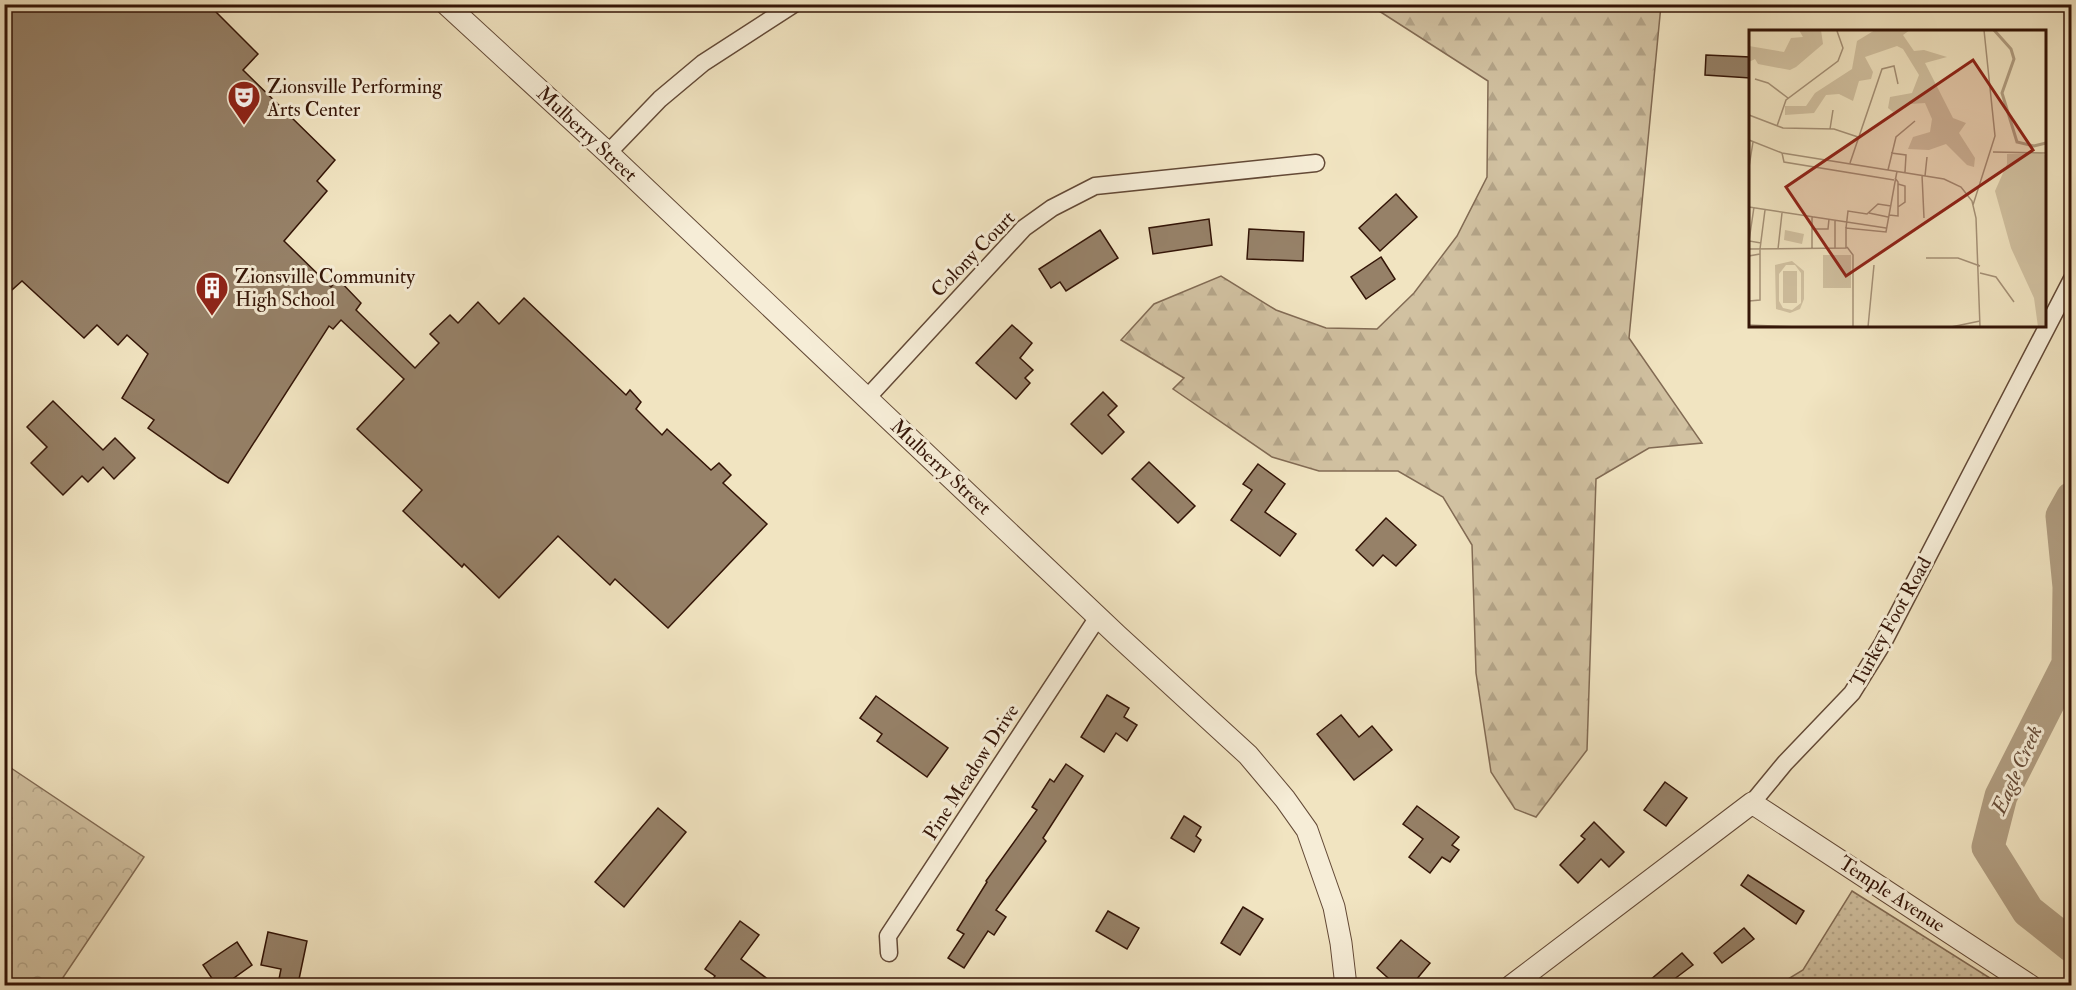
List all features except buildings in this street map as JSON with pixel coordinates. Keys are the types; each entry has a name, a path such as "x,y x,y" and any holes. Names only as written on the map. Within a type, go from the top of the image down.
{"street":[{"name":"Mulberry Street","path":"446,4 608,153 1098,617 1248,755 1285,799 1306,830 1334,907 1346,986"},
{"path":"608,153 660,99 703,63 794,4"},
{"name":"Colony Court","path":"867,398 1024,228 1052,208 1084,191 1095,186 1316,163"},
{"name":"Turkey Foot Road","path":"1511,986 1752,803 1785,763 1852,693 1883,643 2072,279"},
{"name":"Pine Meadow Drive","path":"889,953 888,936 1098,617"},
{"name":"Temple Avenue","path":"1752,803 2031,986"}],"green space":[{"path":"1362,5 1661,5 1629,338 1702,443 1649,448 1596,479 1587,750 1536,817 1515,809 1491,772 1476,673 1472,545 1443,497 1398,471 1319,471 1272,457 1173,389 1184,378 1121,340 1154,304 1221,276 1276,310 1326,328 1377,329 1414,293 1457,236 1487,177 1488,81 1376,9"},
{"path":"5,764 144,857 58,985 5,985"},
{"path":"1852,891 2001,985 1778,985 1803,970"}],"waterway":[{"name":"Eagle Creek","path":"2072,498 2062,516 2069,587 2068,664 2001,796 1988,847 2028,911 2072,946"}],"place":[{"name":"Zionsville Performing Arts Center","path":"244,126"},
{"name":"Zionsville Community High School","path":"212,317"}]}
